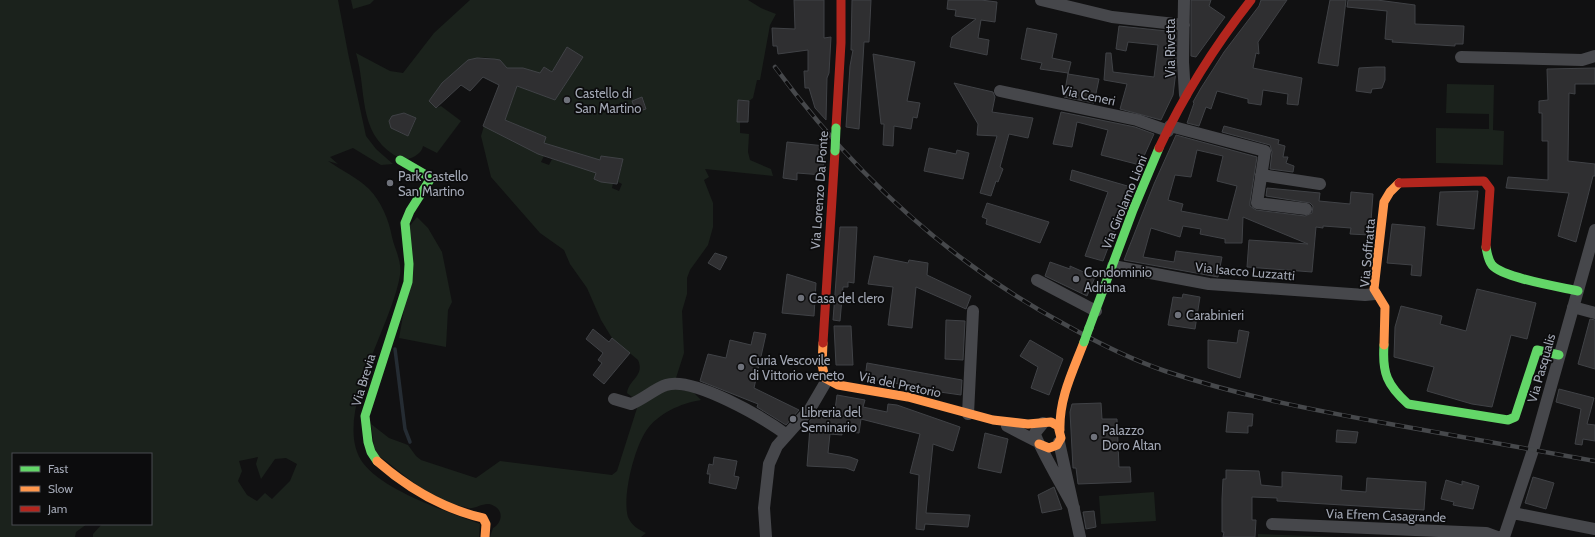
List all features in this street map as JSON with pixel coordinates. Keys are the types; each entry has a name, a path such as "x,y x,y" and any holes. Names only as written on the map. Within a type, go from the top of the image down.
{"street":[{"name":"Via Lorenzo Da Ponte","path":"827,380 822,369 822,357 841,43 841,0"},
{"path":"1041,0 1112,17 1184,25"},
{"name":"Via Rivetta","path":"1184,0 1183,62 1185,95"},
{"name":"Via Girolamo Lioni","path":"1060,436 1059,418 1062,400 1144,183 1185,95 1217,45 1251,0"},
{"path":"1461,57 1582,60 1595,56"},
{"name":"Via Ceneri","path":"1000,91 1137,120 1169,129 1265,151 1261,175"},
{"name":"Via Brevia","path":"400,160 431,178 410,211 405,223 409,264 408,282 365,416 365,428 369,445 375,458 428,498 442,506 467,515 483,518 486,524 485,537"},
{"path":"1306,209 1257,203 1261,175 1320,184"},
{"name":"Via Soffratta","path":"1559,356 1537,350 1515,417 1508,420 1408,404 1397,396 1388,385 1384,369 1385,308 1375,294 1374,289 1384,202 1390,192 1399,184 1446,181 1484,181 1488,184 1490,189 1486,248 1487,255 1493,266 1506,272 1578,291"},
{"name":"Via Pasqualis","path":"1504,537 1513,513 1595,230"},
{"name":"Via Isacco Luzzatti","path":"1112,266 1209,284 1365,295 1375,294"},
{"path":"1036,280 1096,311"},
{"path":"1573,307 1595,313"},
{"path":"968,414 973,311"},
{"path":"766,537 764,508 769,464 777,446 810,410 827,380"},
{"name":"Via del Pretorio","path":"827,380 843,386 908,397 993,420 1028,424 1043,423"},
{"path":"614,399 631,404 665,385 680,382 731,401 778,428 787,435"},
{"name":"Via del Pretorio","path":"993,420 1021,432 1038,442"},
{"path":"1074,508 1038,442 1035,433 1043,423 1051,422 1060,436 1080,537"},
{"path":"1038,442 1049,448 1060,436"},
{"path":"1513,513 1595,529"},
{"name":"Via Efrem Casagrande","path":"1272,524 1486,533 1497,537"}],"shaded area":[{"path":"0,0 338,0 366,136 376,149 393,164 381,165 353,148 330,157 338,164 328,161 360,181 377,199 389,224 399,260 400,270 395,295 366,370 358,397 354,422 355,444 363,463 386,483 417,500 480,524 479,537 93,537 93,534 101,525 152,525 152,453 12,453 12,525 86,525 76,532 75,537 0,537","holes":["258,457 256,464 261,479 275,459 286,458 297,464 290,481 272,499 265,493 257,501 247,495 238,481 242,471 239,461"]},
{"path":"351,0 374,0 370,4 353,9"},
{"path":"470,0 748,0 761,8 776,14 770,25 760,80 757,80 753,98 749,101 738,100 737,121 740,122 740,133 749,134 748,152 750,160 771,169 773,176 705,169 709,177 704,180 713,203 713,227 708,245 690,270 687,278 687,294 682,311 684,353 676,378 632,397 627,393 628,388 640,370 638,360 612,338 601,320 587,288 570,264 564,250 540,233 491,177 481,136 484,126 544,156 541,162 549,165 552,159 582,168 544,143 546,137 505,120 517,86 555,100 583,57 567,48 552,72 544,67 539,75 523,68 507,68 496,60 485,57 474,59 464,65 444,82 429,101 436,108 441,106 461,121 437,153 423,146 420,152 415,156 408,159 402,159 394,155 382,145 374,134 365,109 356,53 390,71 403,73 434,33","holes":["643,98 646,109 636,112 632,101","404,113 416,119 408,136 391,128 389,122 392,116","601,156 623,159 618,182 622,184 619,191 612,188 613,183 601,182 594,179"]},
{"path":"1447,84 1494,85 1493,130 1504,131 1503,165 1436,163 1436,128 1489,129 1489,114 1446,113"},
{"path":"417,217 428,228 442,252 452,302 448,310 446,347 399,338 410,276 408,228"},
{"path":"673,389 693,392 701,400 693,401 670,410 656,419 646,431 637,449 630,473 627,508 629,520 636,527 646,533 641,537 490,537 493,528 496,526 501,517 497,508 491,504 487,504 474,508 468,508 439,499 420,487 375,453 371,424 389,438 408,445 421,460 476,478 500,461 612,475 617,471 638,405 658,393"},
{"path":"1154,492 1156,521 1101,524 1099,496"},
{"path":"1258,534 1337,537 1258,537"}],"building":[{"path":"794,0 824,0 824,38 831,37 829,73 827,78 826,120 815,108 809,88 805,88 804,71 808,71 808,50 778,54 777,46 773,46 772,28 795,29"},
{"path":"852,0 871,0 869,42 864,42 859,129 846,127 850,66 853,50 851,50"},
{"path":"948,0 981,0 997,2 995,22 981,20 978,38 989,40 987,55 950,47 952,37 976,19 955,16 956,10 947,9"},
{"path":"1191,0 1211,0 1209,6 1225,17 1196,57 1191,56"},
{"path":"1261,0 1287,0 1258,42 1259,54 1256,53 1253,68 1302,78 1298,105 1287,104 1288,94 1263,90 1261,105 1248,103 1248,99 1217,91 1211,109 1206,107 1199,126 1187,123 1194,103 1193,102 1201,88 1224,52 1259,6"},
{"path":"1330,0 1346,0 1338,66 1318,63"},
{"path":"1348,0 1377,0 1415,5 1415,24 1464,26 1463,44 1455,44 1455,46 1392,42 1393,40 1385,39 1387,11 1347,7"},
{"path":"1119,26 1176,32 1176,71 1173,95 1161,120 1120,109 1127,84 1104,80 1106,53 1111,53 1113,72 1154,77 1158,45 1128,42 1126,51 1116,49"},
{"path":"1027,28 1057,34 1052,58 1071,62 1068,74 1099,79 1094,103 1064,97 1068,73 1040,69 1042,63 1021,59"},
{"path":"567,47 583,57 555,100 517,86 505,120 546,137 544,143 600,160 601,156 623,159 617,184 601,182 594,179 596,173 538,154 483,126 499,85 483,77 470,91 461,85 436,108 429,101 442,83 468,60 477,58 494,59 500,60 507,68 523,68 540,73 544,67 552,72"},
{"path":"873,54 915,62 907,101 920,103 917,118 913,117 911,129 894,126 893,146 883,145 884,124 881,124"},
{"path":"1385,67 1385,80 1382,88 1372,89 1371,93 1356,91 1359,68"},
{"path":"1595,68 1595,84 1575,84 1575,94 1569,93 1568,161 1595,164 1595,176 1593,176 1576,242 1558,236 1569,193 1506,188 1508,177 1548,180 1548,141 1542,141 1542,113 1539,113 1539,101 1548,100 1547,69"},
{"path":"954,83 993,92 995,97 992,112 1033,118 1028,138 1009,134 1000,167 1003,169 998,182 996,181 991,196 980,193 997,136 977,135 978,124"},
{"path":"642,97 646,109 636,112 632,101"},
{"path":"738,100 749,101 748,122 737,122"},
{"path":"1061,112 1135,127 1154,134 1140,165 1101,155 1108,130 1077,122 1072,147 1053,144"},
{"path":"404,113 416,118 408,136 391,128 389,121 392,116"},
{"path":"1224,126 1279,140 1278,144 1285,146 1283,157 1288,157 1286,163 1294,166 1293,172 1270,169 1272,152 1270,145 1222,132"},
{"path":"1176,135 1257,157 1250,202 1250,206 1256,210 1305,216 1312,213 1313,206 1310,203 1266,196 1267,188 1320,193 1319,201 1350,204 1351,192 1373,194 1370,235 1350,234 1351,228 1316,227 1312,272 1247,267 1249,240 1308,244 1243,217 1242,243 1225,243 1225,239 1200,234 1201,229 1183,226 1180,237 1151,228 1143,257 1174,262 1176,251 1222,257 1218,277 1124,260 1154,184","holes":["1197,150 1223,156 1217,181 1237,186 1228,220 1181,211 1183,204 1168,200 1175,175 1191,177"]},
{"path":"787,142 825,146 823,175 797,173 797,180 783,178"},
{"path":"929,148 956,154 957,150 969,153 963,179 924,171"},
{"path":"1072,170 1131,187 1103,261 1085,256 1108,192 1070,180"},
{"path":"1478,191 1474,229 1437,225 1440,192"},
{"path":"987,203 1049,222 1040,243 986,224 987,219 982,217"},
{"path":"1392,224 1425,227 1421,276 1411,275 1412,265 1387,263"},
{"path":"840,227 857,227 854,283 848,282 848,287 843,287 840,321 833,320"},
{"path":"715,253 727,257 720,270 708,263"},
{"path":"874,256 908,263 909,260 928,263 927,275 971,296 966,309 916,287 912,328 888,325 893,287 868,284"},
{"name":"Condominio Adriana","path":"1050,262 1070,269 1070,266 1095,277 1087,296 1045,276"},
{"name":"Casa del clero","path":"787,274 816,283 814,316 782,313"},
{"path":"1477,289 1536,303 1527,339 1511,335 1492,407 1472,404 1427,391 1434,367 1394,357 1395,327 1401,306 1442,316 1440,324 1466,331"},
{"path":"1183,294 1200,297 1195,329 1168,325 1173,297 1182,298"},
{"path":"1590,319 1595,320 1595,369 1578,364"},
{"path":"946,320 965,321 963,360 945,359"},
{"path":"834,326 851,326 853,365 836,365"},
{"path":"593,329 609,342 612,338 630,353 604,384 593,375 602,363 598,360 603,353 586,339"},
{"path":"1239,330 1249,332 1240,378 1208,368 1208,340 1237,343"},
{"path":"754,332 766,334 754,388 799,410 786,425 757,407 758,404 700,381 708,354 726,358 730,340 751,345"},
{"path":"1030,340 1063,359 1049,395 1031,388 1038,367 1020,356"},
{"path":"867,363 962,380 961,395 940,392 940,394 930,393 922,391 923,388 865,378"},
{"path":"1559,389 1594,398 1587,424 1595,425 1595,441 1583,439 1582,445 1575,444 1581,409 1556,402"},
{"path":"837,395 865,400 863,407 887,412 888,404 897,405 960,427 953,451 933,444 926,513 970,515 968,527 925,524 924,530 916,529 919,475 910,473 920,434 861,419 859,433 842,431 842,435 830,434 828,453 858,460 854,471 846,468 807,466 810,427 805,426 816,414 834,417"},
{"name":"Palazzo Doro Altan","path":"1101,403 1102,419 1117,419 1119,467 1130,467 1131,482 1078,484 1076,468 1073,468 1070,412 1072,404"},
{"path":"1228,412 1253,414 1252,426 1248,426 1248,433 1226,432"},
{"path":"1337,430 1358,432 1356,443 1336,442"},
{"path":"985,433 1008,439 1001,473 978,468"},
{"path":"714,457 737,461 734,476 739,477 736,489 709,483 710,474 707,474 709,464 713,465"},
{"path":"1226,470 1259,471 1261,485 1282,487 1282,472 1342,476 1341,490 1366,492 1367,478 1426,482 1424,510 1277,501 1277,498 1252,497 1252,520 1256,520 1255,537 1223,537 1222,499 1223,479 1226,479"},
{"path":"1533,477 1554,483 1546,509 1525,503"},
{"path":"1446,480 1462,485 1462,481 1479,486 1473,509 1453,505 1454,502 1441,499"},
{"path":"1054,487 1062,509 1042,513 1038,495"},
{"path":"1094,511 1096,527 1086,529 1083,512"}],"waterway":[{"path":"395,349 405,429 410,442"}],"railway":[{"path":"775,67 805,106 871,179 906,212 944,244 1023,300 1078,332 1114,350 1165,371 1193,380 1277,402 1361,419 1595,461"}],"traffic: fast":[{"path":"835,151 836,128"},
{"path":"1089,328 1133,210 1159,148"},
{"path":"377,461 371,452 368,442 365,416 408,282 409,264 405,223 410,211 431,178 400,160"},
{"path":"1486,247 1492,265 1498,270 1519,278 1578,291"},
{"path":"1084,342 1089,328"},
{"path":"1384,345 1384,363 1387,378 1395,391 1408,404 1508,420 1515,417 1537,350 1559,355"}],"traffic: slow":[{"path":"1384,345 1385,307 1374,289 1384,202 1390,192 1399,183"},
{"path":"1060,430 1060,418 1064,396 1084,342"},
{"path":"823,343 822,365 825,378 838,385 908,397 993,420 1028,424 1051,422 1058,426 1061,438 1057,445 1049,448 1039,444"},
{"path":"377,461 414,489 440,503 483,518 486,524 485,537"}],"traffic: jam":[{"path":"836,128 841,43 841,0"},
{"path":"1159,148 1200,72 1251,0"},
{"path":"823,343 835,151"},
{"path":"1399,183 1484,181 1490,189 1486,247"}],"place":[{"name":"Castello di San Martino","path":"567,100"},
{"name":"Park Castello San Martino","path":"390,183"},
{"name":"Condominio Adriana","path":"1076,279"},
{"name":"Casa del clero","path":"801,298"},
{"name":"Carabinieri","path":"1178,315"},
{"name":"Curia Vescovile di Vittorio veneto","path":"741,367"},
{"name":"Libreria del Seminario","path":"793,419"},
{"name":"Palazzo Doro Altan","path":"1094,437"}]}
